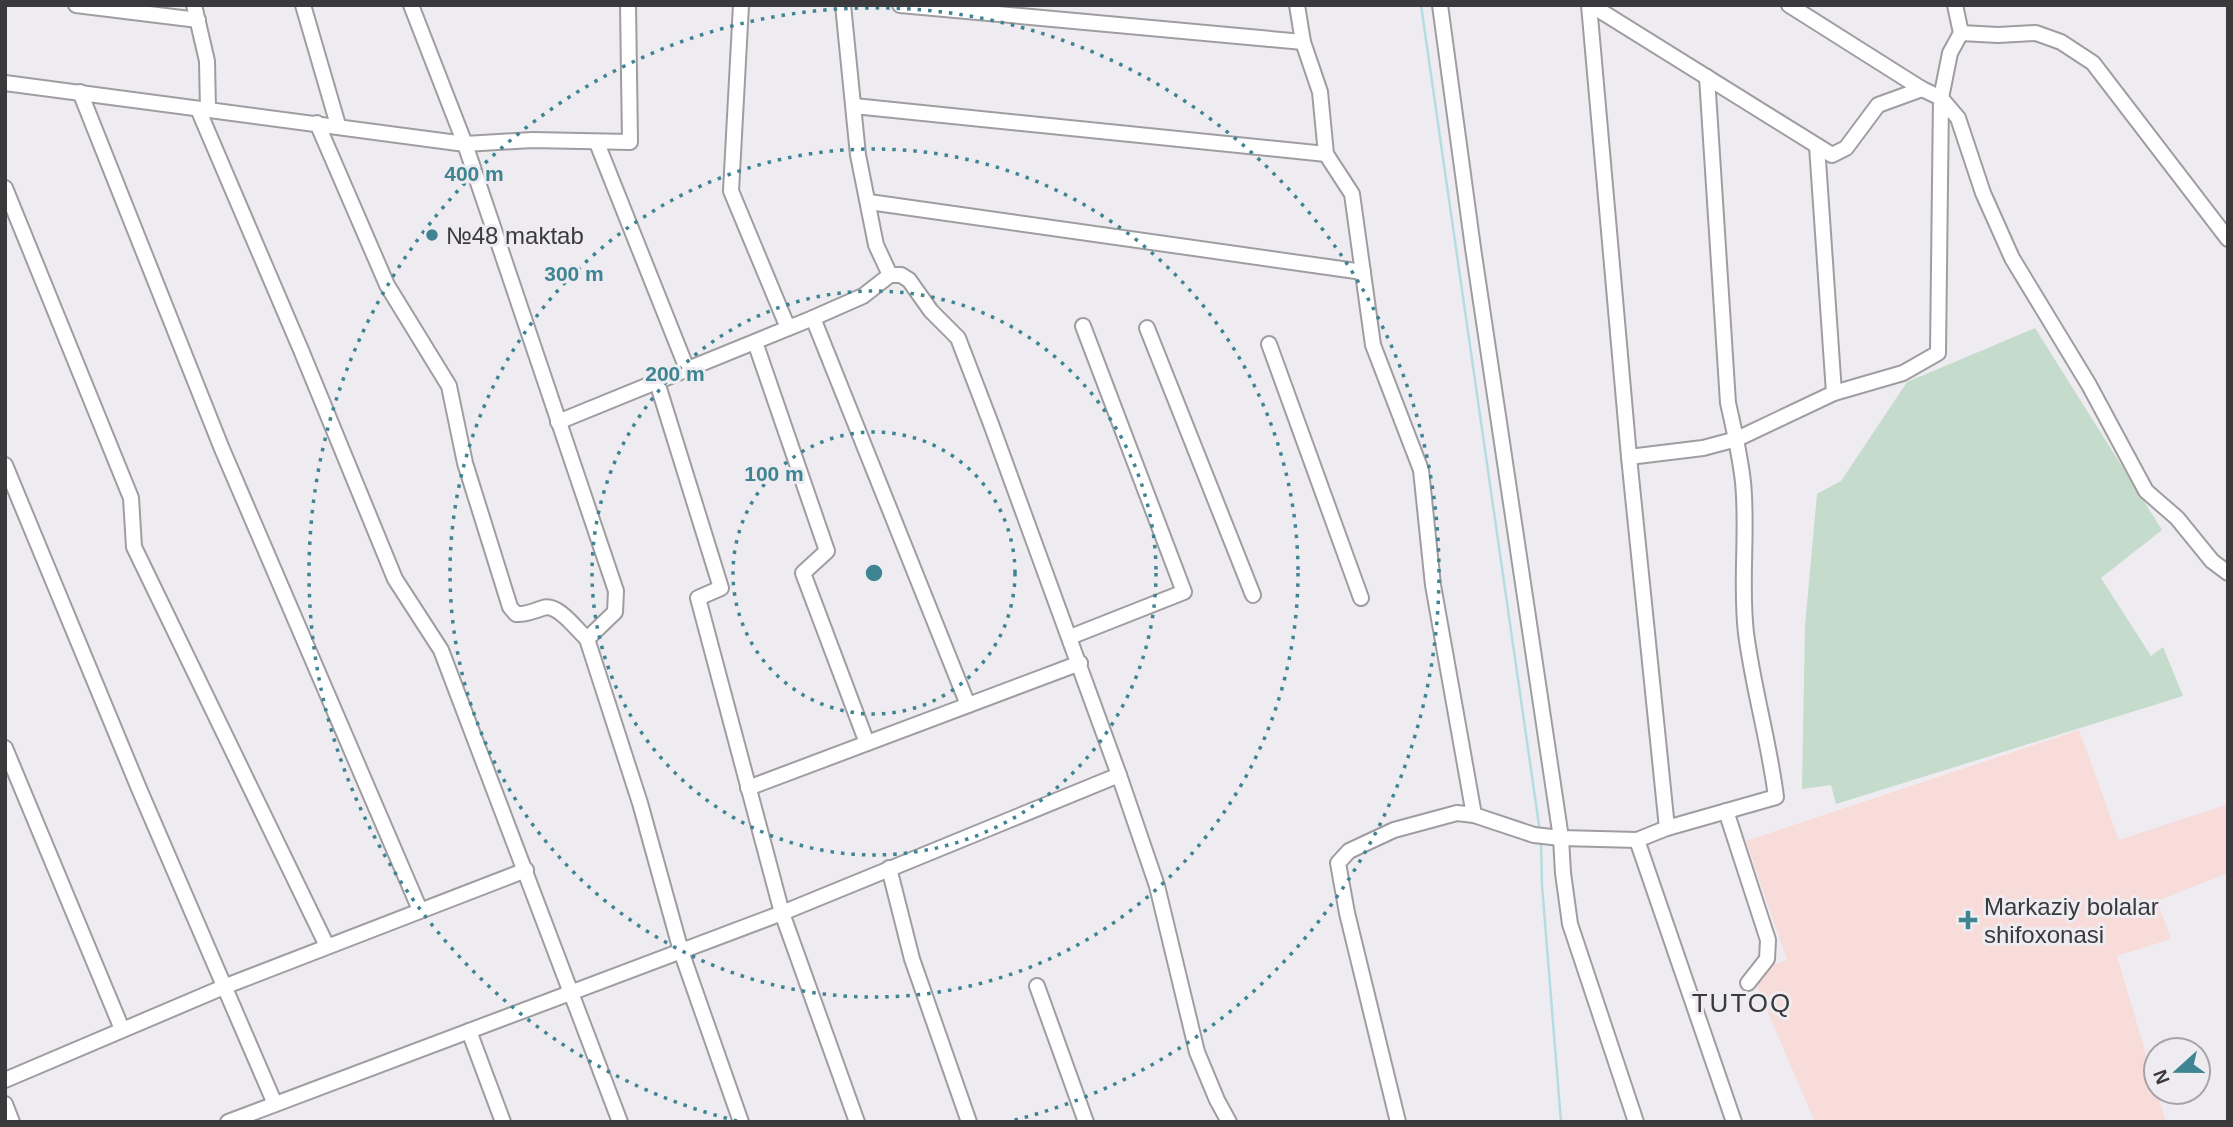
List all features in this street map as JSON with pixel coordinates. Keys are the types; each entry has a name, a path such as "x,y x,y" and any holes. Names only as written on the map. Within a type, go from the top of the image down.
{"street":[{"path":"76,5 198,20"},
{"path":"194,5 207,61 203,110 395,579 441,650 620,1122"},
{"path":"303,5 338,125"},
{"path":"411,5 465,144 616,591 615,612 587,639"},
{"path":"5,83 338,125 465,144 532,140 629,142 628,5"},
{"path":"741,5 731,191 788,328"},
{"path":"843,5 858,155 876,245 890,275"},
{"path":"900,5 1303,43"},
{"path":"1297,5 1303,43 1320,92 1326,154 1352,194 1373,345 1421,470 1433,585 1474,815"},
{"path":"1440,5 1570,924 1636,1122"},
{"path":"1590,5 1832,155 1846,148 1878,105 1922,89"},
{"path":"1590,5 1629,457 1667,828"},
{"path":"1789,5 1922,89 1941,98 1958,118 1983,193 2012,258 2089,385 2146,491 2177,518 2212,561 2228,573"},
{"path":"1629,457 1703,448 1737,439 1834,393 1903,373 1938,353 1941,98 1950,53 1961,33 1955,5"},
{"path":"1961,33 2036,33 2062,42 2093,63 2228,239"},
{"path":"1398,1122 1347,912 1338,863 1349,851 1394,830 1457,813 1474,815 1534,835 1637,840 1667,828 1776,797 1771,753 1758,701 1746,630 1743,483 1737,439 1728,402 1707,77"},
{"path":"80,92 222,449 420,910"},
{"path":"854,106 1326,154"},
{"path":"317,123 387,285 449,386 466,463 510,607 516,614 524,615 548,606 558,609 587,639 640,803 681,951 741,1122"},
{"path":"597,143 687,369"},
{"path":"1816,146 1834,393"},
{"path":"5,188 131,498 134,547 327,946"},
{"path":"869,202 1363,272"},
{"path":"558,422 863,296 890,275 901,275 909,279 931,311 958,338 1080,663 1119,775 1157,886 1197,1052 1229,1122"},
{"path":"813,318 968,705"},
{"path":"1070,637 1184,592 1083,326"},
{"path":"1147,328 1253,595"},
{"path":"755,342 827,551 803,573 867,743"},
{"path":"1269,344 1361,598"},
{"path":"657,382 721,588 698,598 748,788 782,913 857,1122"},
{"path":"5,466 275,1104"},
{"path":"748,788 1080,663"},
{"path":"5,748 122,1029"},
{"path":"228,1122 782,913 1119,775"},
{"path":"1726,811 1768,940 1768,959 1748,983"},
{"path":"1637,840 1734,1122"},
{"path":"889,868 912,959 969,1122"},
{"path":"5,1080 226,986 526,870"},
{"path":"1037,986 1086,1122"},
{"path":"470,1031 503,1122"},
{"path":"5,1104 12,1122"}],"shaded area":[{"name":"Markaziy bolalar shifoxonasi","path":"2079,730 2119,840 2228,804 2228,873 2157,901 2171,939 2117,956 2142,1041 2142,1106 2161,1106 2166,1122 1815,1122 1751,973 1787,960 1746,841"}],"green space":[{"path":"2035,328 2162,530 2101,578 2151,656 2163,647 2183,696 1836,804 1831,785 1802,789 1805,626 1817,494 1841,481 1907,382"}],"waterway":[{"path":"1421,5 1540,832"},
{"path":"1541,842 1561,1122"}],"place":[{"name":"№48 maktab","path":"432,235"},
{"name":"Markaziy bolalar shifoxonasi","path":"1968,920"}],"district":[{"name":"TUTOQ","path":"1742,1003"}]}
